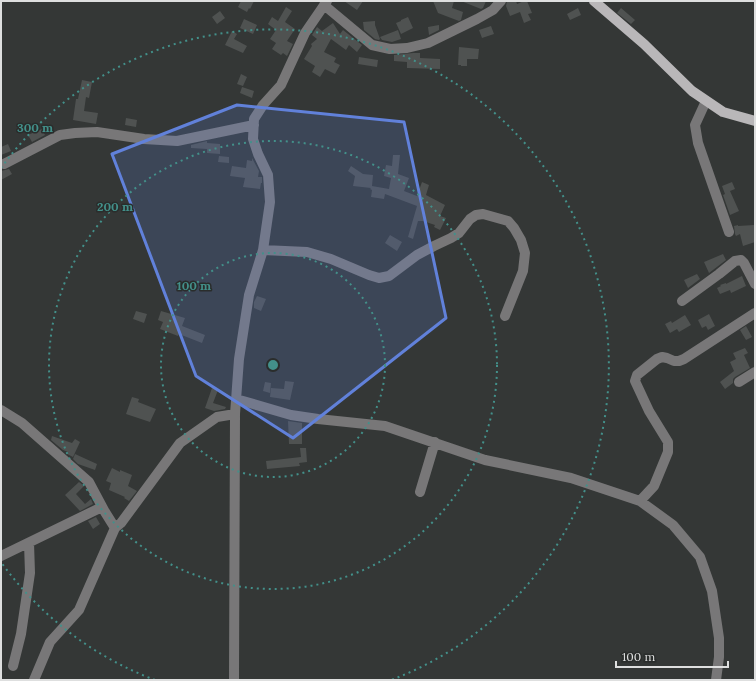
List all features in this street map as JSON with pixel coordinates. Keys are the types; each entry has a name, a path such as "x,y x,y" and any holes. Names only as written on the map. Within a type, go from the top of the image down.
{"main road":[{"path":"594,1 644,44 692,91 723,112 755,121"}],"street":[{"path":"234,680 236,400 239,359 249,295 263,250 270,202 268,175 253,139 254,119 263,105 281,85 305,33 326,3 372,45 390,49 408,48 428,43 493,10 501,1"},
{"path":"706,101 695,125 698,143 729,232"},
{"path":"4,164 60,134 97,132 144,139 177,141 254,125"},
{"path":"263,250 307,252 331,259 369,276 379,278 389,276 417,255 451,238 459,233 470,219 476,215 483,214 508,221 521,240 525,253 522,271 505,316"},
{"path":"682,301 735,261 740,260 744,263 755,284"},
{"path":"640,501 654,486 668,452 668,442 649,411 635,382 637,375 657,359 662,357 674,361 684,359 755,313"},
{"path":"739,382 755,372"},
{"path":"236,400 290,415 384,426 486,460 571,478 640,501 673,525 700,557 712,591 719,638 719,657 716,680"},
{"path":"1,410 22,423 89,482 115,528"},
{"path":"34,680 50,642 79,610 115,528 121,523 180,443 217,417 236,414"},
{"path":"420,492 435,442"},
{"path":"1,556 102,507"},
{"path":"13,666 21,634 30,573 29,543"}],"highlighted area":[{"path":"237,105 404,122 446,318 293,438 196,376 112,154"}],"building":[{"path":"241,1 254,1 247,12 238,7"},
{"path":"344,1 363,1 357,10"},
{"path":"433,1 454,1 452,8 463,12 461,20 459,21 438,13"},
{"path":"461,1 486,1 481,9"},
{"path":"507,1 516,1 517,4 527,1 532,13 528,14 531,20 524,23 520,12 510,16 506,6"},
{"path":"286,7 292,11 285,22 295,29 287,41 293,44 287,56 283,53 281,55 272,49 276,43 270,39 276,30 268,24 272,17 278,21"},
{"path":"578,8 581,15 570,20 567,14"},
{"path":"621,8 635,20 631,24 617,13"},
{"path":"220,11 225,18 217,24 212,17"},
{"path":"408,17 413,28 401,34 396,23"},
{"path":"244,19 257,25 253,34 240,28"},
{"path":"375,21 379,40 375,39 364,30 363,22"},
{"path":"333,23 340,34 343,30 362,45 357,52 349,45 346,50 331,39 324,52 336,58 334,62 340,65 335,74 325,69 320,77 312,72 315,66 304,59 312,46 311,44 317,39 312,35 317,27 322,31"},
{"path":"439,25 439,30 429,35 428,27"},
{"path":"491,26 494,34 482,38 479,30"},
{"path":"398,30 401,39 392,42 382,40 380,37"},
{"path":"232,31 237,34 234,39 247,46 243,53 225,45"},
{"path":"459,47 479,49 478,59 467,59 467,66 458,65"},
{"path":"420,53 420,58 440,59 440,69 407,68 407,62 394,61 394,55"},
{"path":"359,57 378,60 377,67 358,64"},
{"path":"241,74 247,77 243,86 237,84"},
{"path":"82,80 92,82 89,98 86,97 84,111 98,113 96,124 73,120 76,99 78,99"},
{"path":"242,87 254,91 252,98 240,93"},
{"path":"126,118 137,120 136,127 125,125"},
{"path":"42,129 45,135 32,142 28,135"},
{"path":"207,141 207,143 220,144 220,154 207,153 207,149 191,148 191,145"},
{"path":"8,144 11,151 1,155 1,147"},
{"path":"393,155 400,155 398,174 409,178 404,191 417,196 422,182 429,185 426,195 445,205 440,216 446,218 440,230 434,227 435,225 418,221 413,239 408,237 417,206 385,194 384,199 371,197 371,188 353,186 355,176 348,171 351,166 363,174 373,175 372,186 389,189 391,178 384,176 386,165 392,166"},
{"path":"219,156 229,157 229,163 218,162"},
{"path":"252,158 259,171 258,177 262,177 260,189 243,187 245,178 230,176 232,166 246,168 247,160 252,161"},
{"path":"9,169 12,174 1,180 1,171"},
{"path":"732,182 735,189 730,191 739,211 730,215 723,195 725,194 722,186"},
{"path":"754,225 755,242 743,246 740,234 736,236 735,234 734,226"},
{"path":"390,235 402,242 397,251 385,243"},
{"path":"723,254 726,260 709,273 704,262"},
{"path":"697,274 700,279 688,288 684,280"},
{"path":"742,276 746,286 731,293 730,290 720,294 717,288 721,286 720,285 726,284"},
{"path":"257,296 266,299 261,311 254,308 254,302"},
{"path":"136,311 147,314 144,323 133,319"},
{"path":"161,311 185,318 182,326 205,335 202,343 179,334 178,336 160,329 163,322 158,320"},
{"path":"709,314 715,326 708,330 706,326 702,328 698,320"},
{"path":"685,315 691,325 679,332 677,329 670,333 665,324 671,321 672,323"},
{"path":"746,326 752,337 746,340 740,330"},
{"path":"745,348 748,353 744,355 750,368 735,377 733,379 733,383 725,389 720,382 734,371 730,362 736,359 733,353"},
{"path":"285,381 294,382 290,400 270,397 271,388 284,389"},
{"path":"265,382 271,383 270,393 263,391"},
{"path":"212,388 218,390 213,403 226,407 225,409 214,411 205,408"},
{"path":"132,397 139,399 138,402 156,409 150,422 126,414"},
{"path":"288,421 302,423 302,444 289,444"},
{"path":"52,436 72,443 75,439 80,442 73,457 67,454 68,452 63,450 51,440"},
{"path":"300,448 306,448 307,462 299,463 300,466 267,469 266,461 301,457"},
{"path":"75,454 97,464 95,470 78,464 73,459"},
{"path":"112,468 132,475 128,486 137,491 129,501 124,498 125,497 109,490 111,483 106,481"},
{"path":"79,482 84,486 76,494 85,504 91,499 93,504 80,511 65,495"},
{"path":"96,517 100,524 93,529 88,521"}]}
